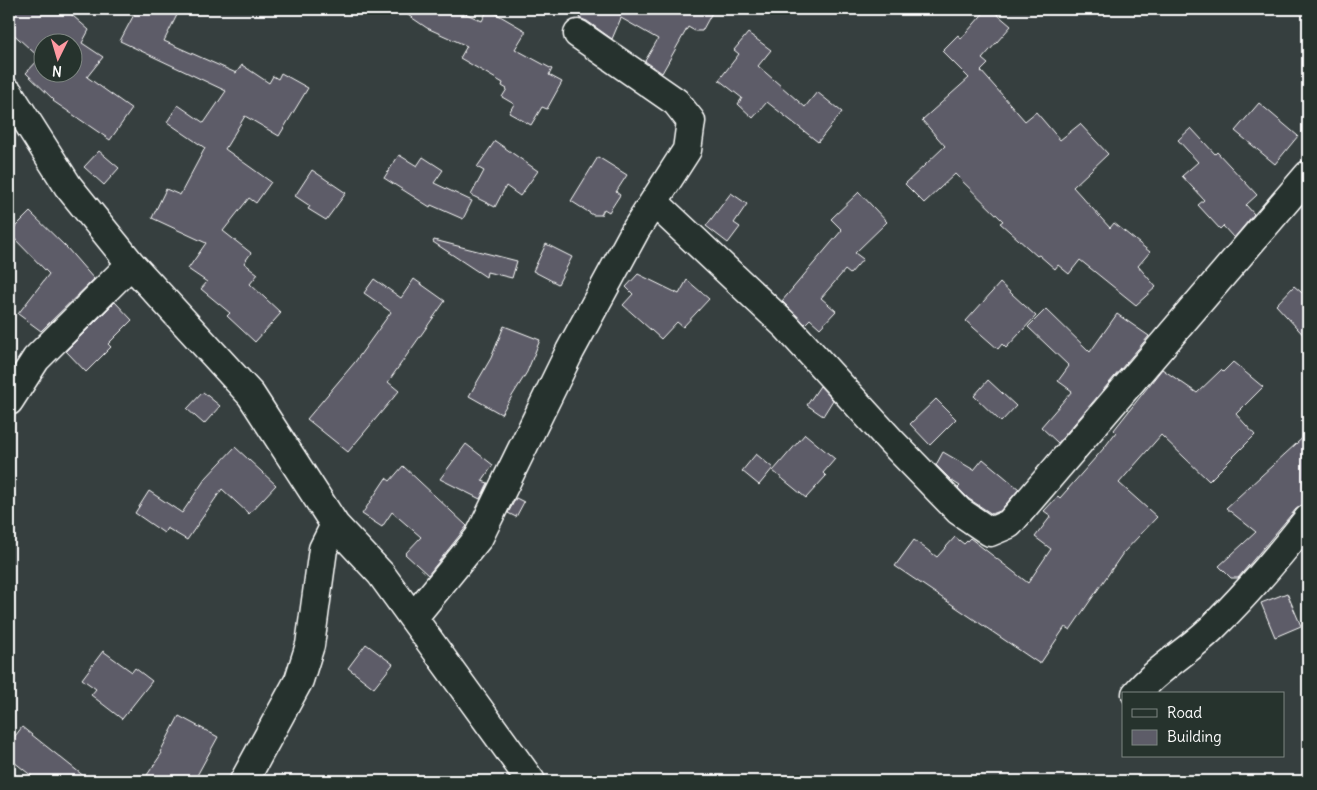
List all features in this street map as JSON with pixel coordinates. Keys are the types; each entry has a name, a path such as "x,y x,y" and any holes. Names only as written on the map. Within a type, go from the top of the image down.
{"street":[{"path":"413,618 479,537 570,350 654,202 687,150 691,121 676,102 578,34"},
{"path":"9,93 68,186 132,264 251,394 336,525 381,574 531,781"},
{"path":"654,202 787,327 891,441 959,511 990,532 1009,524 1118,394 1308,175"},
{"path":"9,401 36,359 132,264"},
{"path":"1138,692 1151,676 1210,630 1285,548 1308,519"},
{"path":"244,781 299,680 310,645 323,549 336,525"}],"building":[{"path":"9,9 65,9 89,30 82,43 82,32 32,32 32,51 9,30"},
{"path":"137,9 180,9 164,41 236,73 242,65 269,83 273,76 278,79 281,73 308,88 279,136 245,116 225,149 271,182 256,203 249,198 223,231 251,253 244,263 258,274 250,284 281,313 255,342 227,316 230,313 201,289 207,282 188,269 206,243 152,218 166,189 180,195 205,148 167,122 178,105 204,123 226,91 120,41"},
{"path":"399,9 456,9 482,21 488,9 526,31 515,49 552,69 549,75 562,82 547,109 542,107 531,125 509,113 514,104 502,97 507,89 502,86 503,83 460,58 467,46 427,28"},
{"path":"583,9 714,9 702,31 695,31 688,27 662,73 645,61 658,39 621,18 612,39 587,21 579,18"},
{"path":"987,9 991,9 1011,26 982,59 988,64 981,71 1025,121 1036,112 1060,140 1080,124 1108,154 1073,187 1110,228 1114,223 1150,252 1138,266 1156,287 1136,305 1080,260 1069,274 1058,265 1055,269 1039,255 1037,256 1000,223 1003,221 955,174 924,203 905,184 945,146 922,120 969,78 942,51 958,35 961,39"},
{"path":"748,33 771,50 758,66 805,107 817,92 842,112 818,142 767,102 753,118 738,104 742,98 719,80 739,54 734,50"},
{"path":"82,43 103,57 87,77 132,109 110,140 54,100 35,82 82,82"},
{"path":"32,67 32,79 26,73"},
{"path":"1259,103 1298,136 1275,164 1235,131"},
{"path":"1191,128 1215,154 1217,152 1257,195 1246,205 1254,214 1234,238 1223,226 1220,229 1198,205 1204,200 1182,176 1198,162 1178,140"},
{"path":"495,141 538,171 520,196 506,186 495,207 471,195 484,171 477,167"},
{"path":"99,151 119,168 104,185 84,167"},
{"path":"399,155 417,166 423,157 443,170 434,183 472,201 463,219 431,205 430,207 384,178"},
{"path":"598,157 627,175 616,192 620,195 609,212 604,209 601,215 593,215 571,201"},
{"path":"312,170 346,193 326,220 308,209 310,206 295,196"},
{"path":"859,192 887,222 855,253 863,259 850,274 845,270 821,298 836,311 820,328 810,319 805,324 782,301 842,230 831,219"},
{"path":"731,193 747,204 734,223 740,227 728,243 706,226"},
{"path":"30,212 67,248 94,279 41,331 18,314 49,274 9,233"},
{"path":"434,240 517,261 512,278 487,272 486,277 433,242"},
{"path":"546,244 572,257 558,284 533,271"},
{"path":"638,274 679,294 687,280 709,299 683,327 677,322 661,339 623,305 633,294 626,287"},
{"path":"374,279 401,298 414,279 445,301 388,382 399,391 348,452 307,419 355,362 391,312 364,293"},
{"path":"1000,283 1036,316 1006,348 1002,344 998,349 966,321"},
{"path":"1294,286 1308,298 1308,340 1276,305"},
{"path":"115,302 132,320 108,344 111,347 86,372 66,351"},
{"path":"1046,309 1090,352 1117,314 1149,336 1058,443 1041,427 1072,391 1058,381 1069,366 1028,327"},
{"path":"504,326 540,340 527,372 501,414 469,396 491,358"},
{"path":"1233,362 1263,387 1236,414 1255,435 1209,481 1161,435 1119,483 1157,517 1123,553 1070,630 1065,627 1040,664 895,566 914,540 937,557 955,537 964,544 970,538 1028,583 1051,549 1035,537 1051,516 1044,511 1058,496 1060,498 1104,448 1116,432 1114,430 1162,369 1197,393 1221,370 1223,372"},
{"path":"988,380 1016,406 1001,422 974,396"},
{"path":"820,386 833,400 823,416 807,405"},
{"path":"203,392 220,406 204,424 187,409"},
{"path":"936,399 956,419 930,445 910,424"},
{"path":"1308,433 1308,504 1296,509 1238,578 1231,578 1219,566 1256,532 1226,508"},
{"path":"805,434 835,459 823,473 826,476 806,498 773,471"},
{"path":"466,444 493,465 482,481 488,483 480,499 440,479"},
{"path":"235,447 276,485 249,514 222,489 187,540 167,528 164,533 135,513 149,491 182,513 205,479"},
{"path":"943,452 974,470 983,459 1019,489 1000,511 992,514 969,499 958,488 960,486 952,481 936,465"},
{"path":"756,454 773,468 759,485 742,471"},
{"path":"403,466 467,526 428,575 405,554 421,537 392,512 382,527 362,514 386,478 390,481"},
{"path":"516,498 524,502 516,517 508,513"},
{"path":"1287,593 1301,626 1275,637 1261,603"},
{"path":"366,644 393,664 374,688 348,668"},
{"path":"103,651 132,672 135,668 152,681 122,719 91,695 96,689 82,679"},
{"path":"179,716 218,737 194,781 143,781 162,753 160,752"},
{"path":"22,727 90,781 38,781 9,758 9,744"}]}
